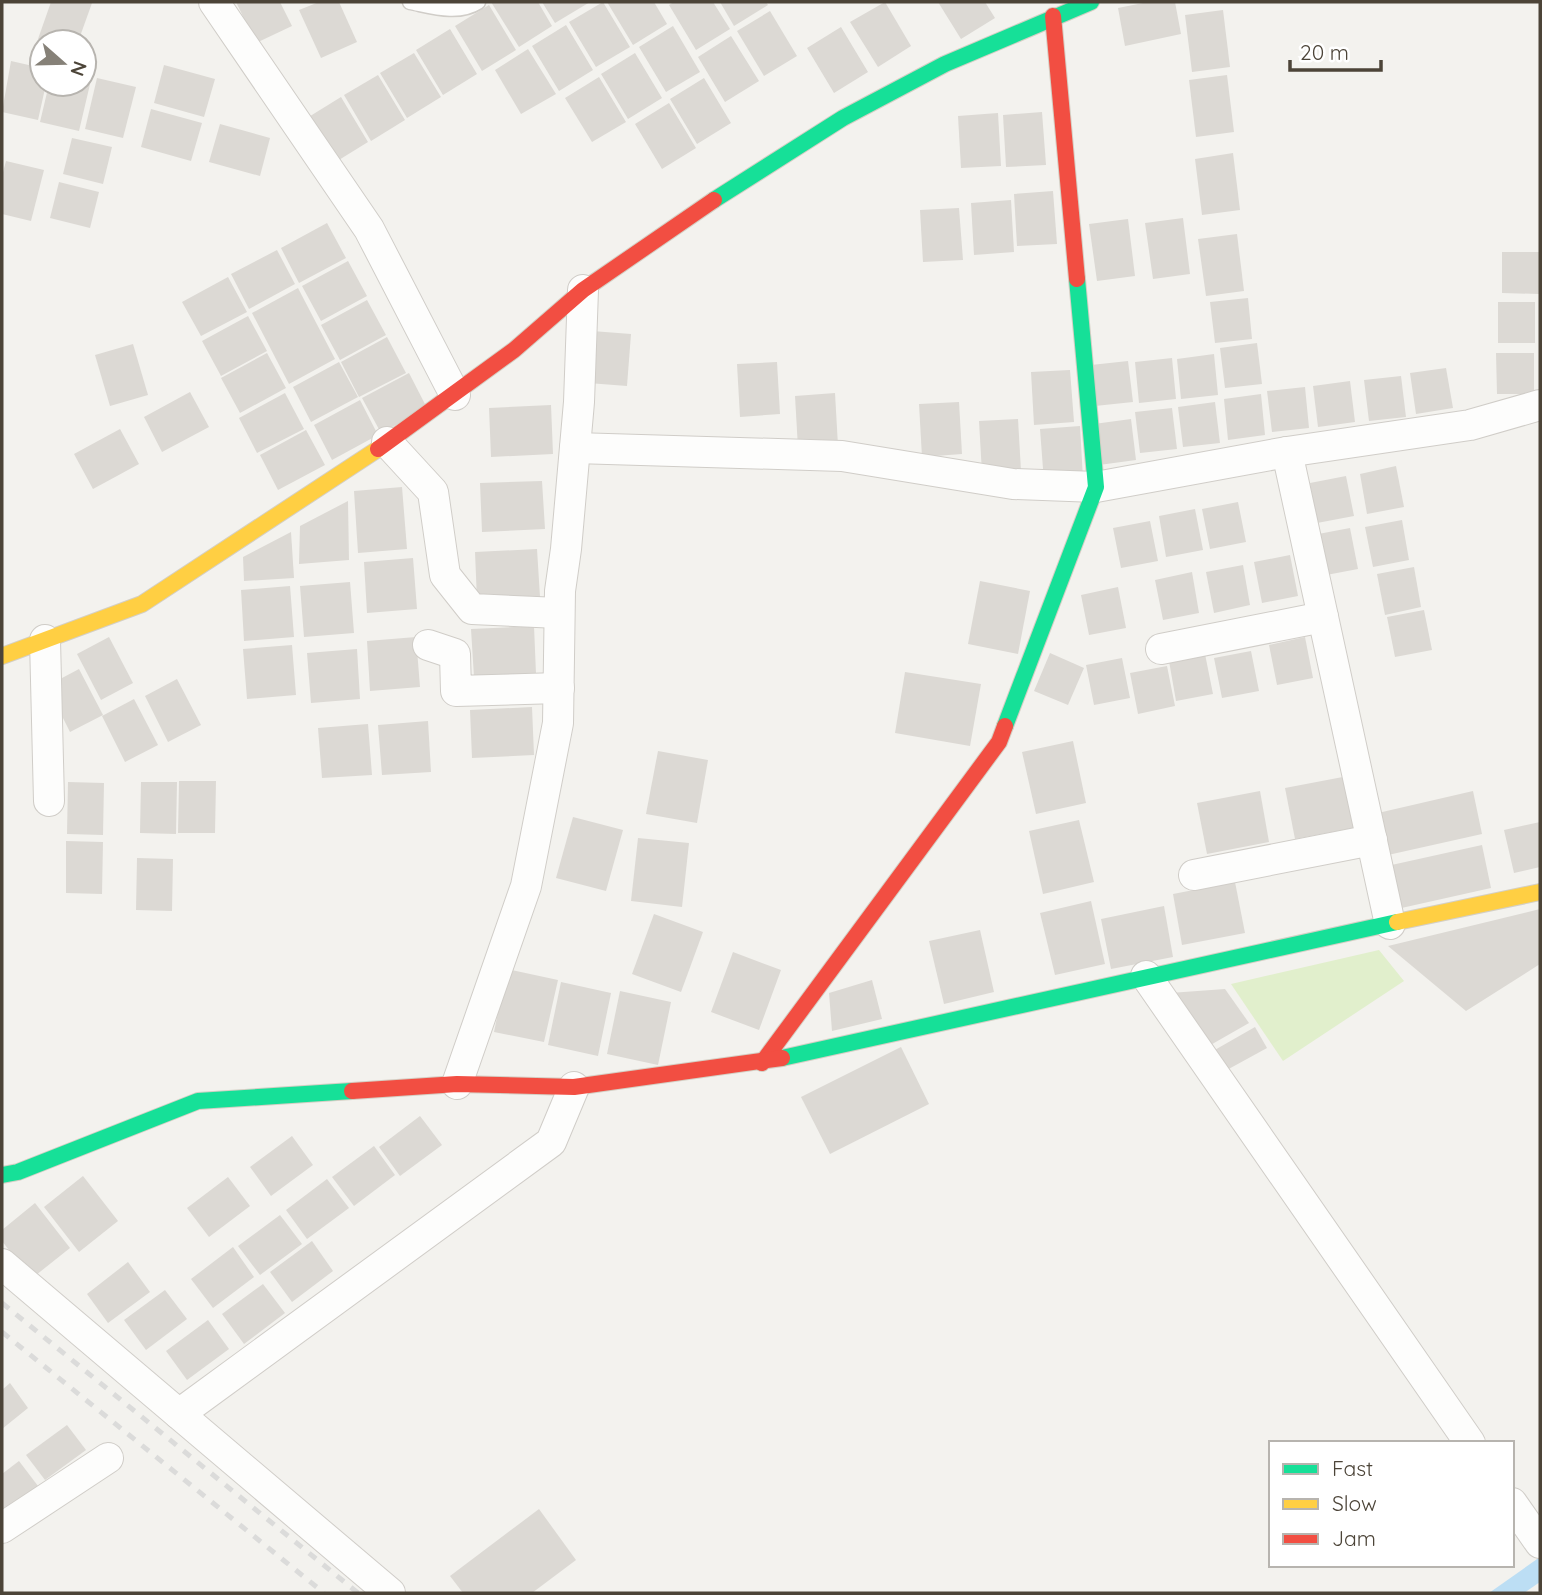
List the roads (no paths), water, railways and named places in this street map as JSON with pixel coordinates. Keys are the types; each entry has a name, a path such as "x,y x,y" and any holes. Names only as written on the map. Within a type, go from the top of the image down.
{"street":[{"path":"214,2 369,229 455,395"},
{"path":"2,656 142,604 455,395 514,350 583,290 667,230 843,118 944,64 1091,2"},
{"path":"762,1063 999,742 1096,487 1053,16"},
{"path":"457,1084 526,886 558,723 559,613 575,448 583,290"},
{"path":"575,448 842,456 1013,484 1096,487 1286,452 1470,425 1540,405"},
{"path":"387,442 433,492 445,575 472,609 559,613"},
{"path":"1286,452 1390,924"},
{"path":"1161,649 1323,617"},
{"path":"45,640 49,801"},
{"path":"428,645 455,654 456,691 559,688"},
{"path":"1194,876 1372,840"},
{"path":"2,1175 18,1172 198,1101 457,1084 574,1087 762,1063 1146,976 1540,892"},
{"path":"1146,976 1469,1441"},
{"path":"179,1414 551,1142 574,1087"},
{"path":"2,1264 390,1593"},
{"path":"2,1528 108,1458"},
{"path":"1514,1506 1540,1543"}],"lane":[{"path":"410,2 446,9 470,7 478,2"}],"water":[{"path":"1540,1557 1540,1582 1524,1593 1489,1593"}],"railway":[{"path":"2,1303 358,1593"},
{"path":"2,1332 324,1593"}]}
